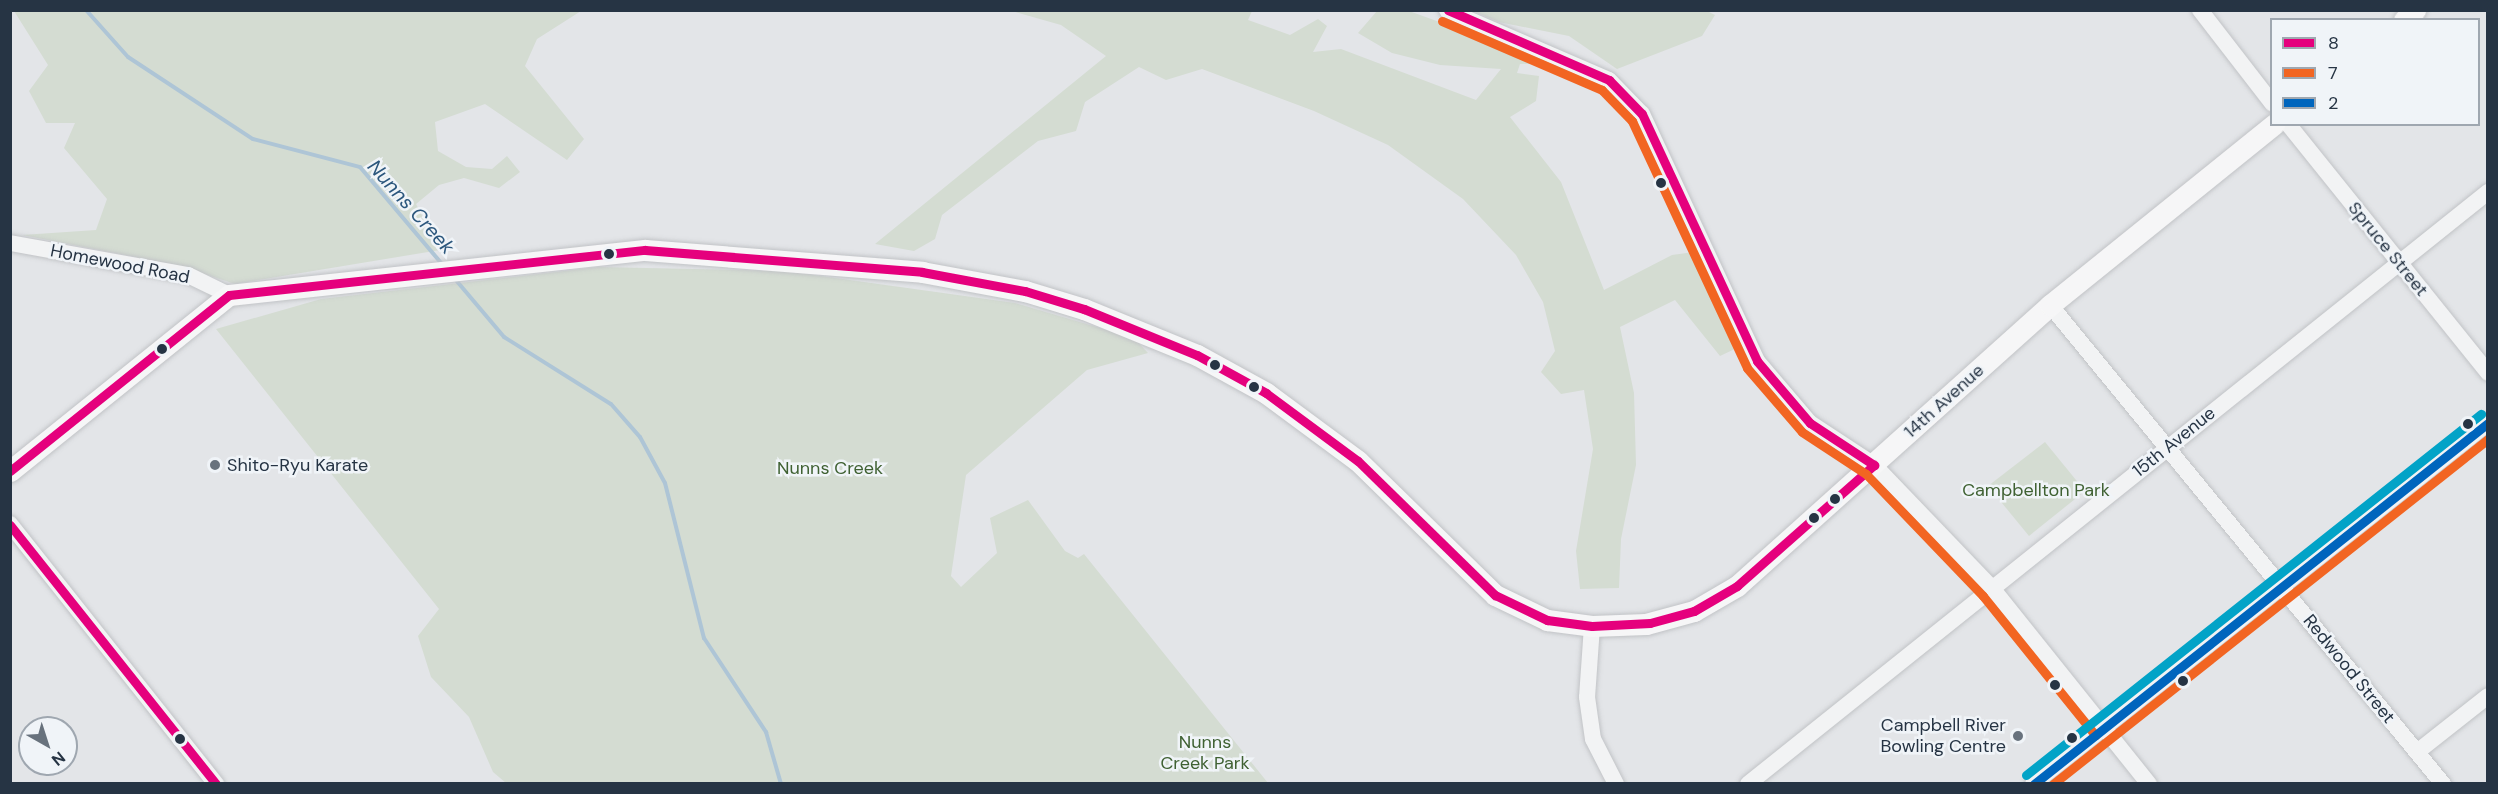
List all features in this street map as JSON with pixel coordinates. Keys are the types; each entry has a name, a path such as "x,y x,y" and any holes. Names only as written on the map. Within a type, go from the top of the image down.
{"main road":[{"name":"14th Avenue","path":"1592,626 1650,623 1694,611 1737,586 1874,465 2050,304 2272,126"},
{"path":"10,471 229,296 645,250 922,272 1025,291 1084,309 1197,355 1266,393 1358,461 1495,596 1547,620 1592,626"}],"street":[{"path":"1447,10 1609,80 1642,114 1757,361 1810,423 1874,465 1992,588 2149,783"},
{"path":"2200,10 2270,102"},
{"name":"Spruce Street","path":"2290,126 2487,373"},
{"name":"15th Avenue","path":"1748,783 2487,192"},
{"name":"Homewood Road","path":"10,243 188,275 229,296"},
{"name":"Redwood Street","path":"2050,304 2443,783"},
{"path":"2033,783 2487,423"},
{"path":"10,524 216,783"},
{"path":"1592,626 1587,697 1593,739 1616,783"},
{"path":"2416,752 2487,696"}],"green space":[{"path":"14,11 581,11 537,39 525,66 584,139 567,160 485,104 435,122 438,151 466,167 492,169 507,156 520,172 499,188 464,178 439,185 416,204 440,250 235,284 177,265 22,235 96,230 107,199 64,148 75,123 46,123 29,91 48,65"},
{"path":"1012,11 1252,11 1248,20 1290,35 1318,19 1327,26 1313,52 1341,49 1476,100 1501,69 1440,65 1392,53 1358,33 1377,11 1409,11 1553,63 1520,64 1517,73 1539,76 1536,101 1510,117 1561,182 1604,290 1672,255 1694,252 1739,347 1720,356 1675,300 1620,327 1634,393 1636,465 1621,539 1619,588 1580,589 1576,551 1593,449 1584,390 1561,394 1541,372 1555,351 1543,302 1516,255 1463,199 1388,145 1314,111 1202,69 1166,80 1139,67 1085,102 1076,131 1038,141 942,215 935,239 914,251 875,244 1106,56 1061,25"},
{"path":"1473,11 1707,11 1715,15 1702,36 1617,69 1569,36 1499,22"},
{"name":"Nunns Creek Park","path":"599,267 785,271 1015,303 1134,338 1148,353 1087,370 966,475 951,576 961,587 997,553 990,518 1028,500 1065,551 1078,558 1084,554 1268,783 506,783 493,772 469,717 431,677 418,636 439,609 216,329 321,299"},
{"name":"Campbellton Park","path":"2045,442 2085,491 2029,536 1988,486"}],"waterway":[{"name":"Nunns Creek","path":"86,10 128,57 253,139 360,167 442,264"},
{"name":"Nunns Creek","path":"455,279 504,337 611,404 640,437 665,483 704,638 766,732 781,784"}],"transit line":[{"name":"8","path":"1448,10 1609,80 1642,114 1757,361 1810,423 1874,465"},
{"name":"7","path":"1442,21 1602,90 1632,121 1747,368 1802,432 1866,474 1983,596 2095,735"},
{"name":"8","path":"229,295 645,250 922,272 1025,291 1084,309 1197,355 1266,393 1358,461 1495,595 1547,620 1592,626 1650,623 1694,611 1737,586 1874,465"},
{"name":"8","path":"10,471 229,295"},
{"path":"2026,775 2481,414"},
{"name":"2","path":"2034,784 2488,423"},
{"name":"7","path":"2053,784 2488,439"},
{"name":"8","path":"10,525 216,784"}],"place":[{"name":"Shito-Ryu Karate","path":"215,465"},
{"name":"Campbell River Bowling Centre","path":"2018,736"}]}
